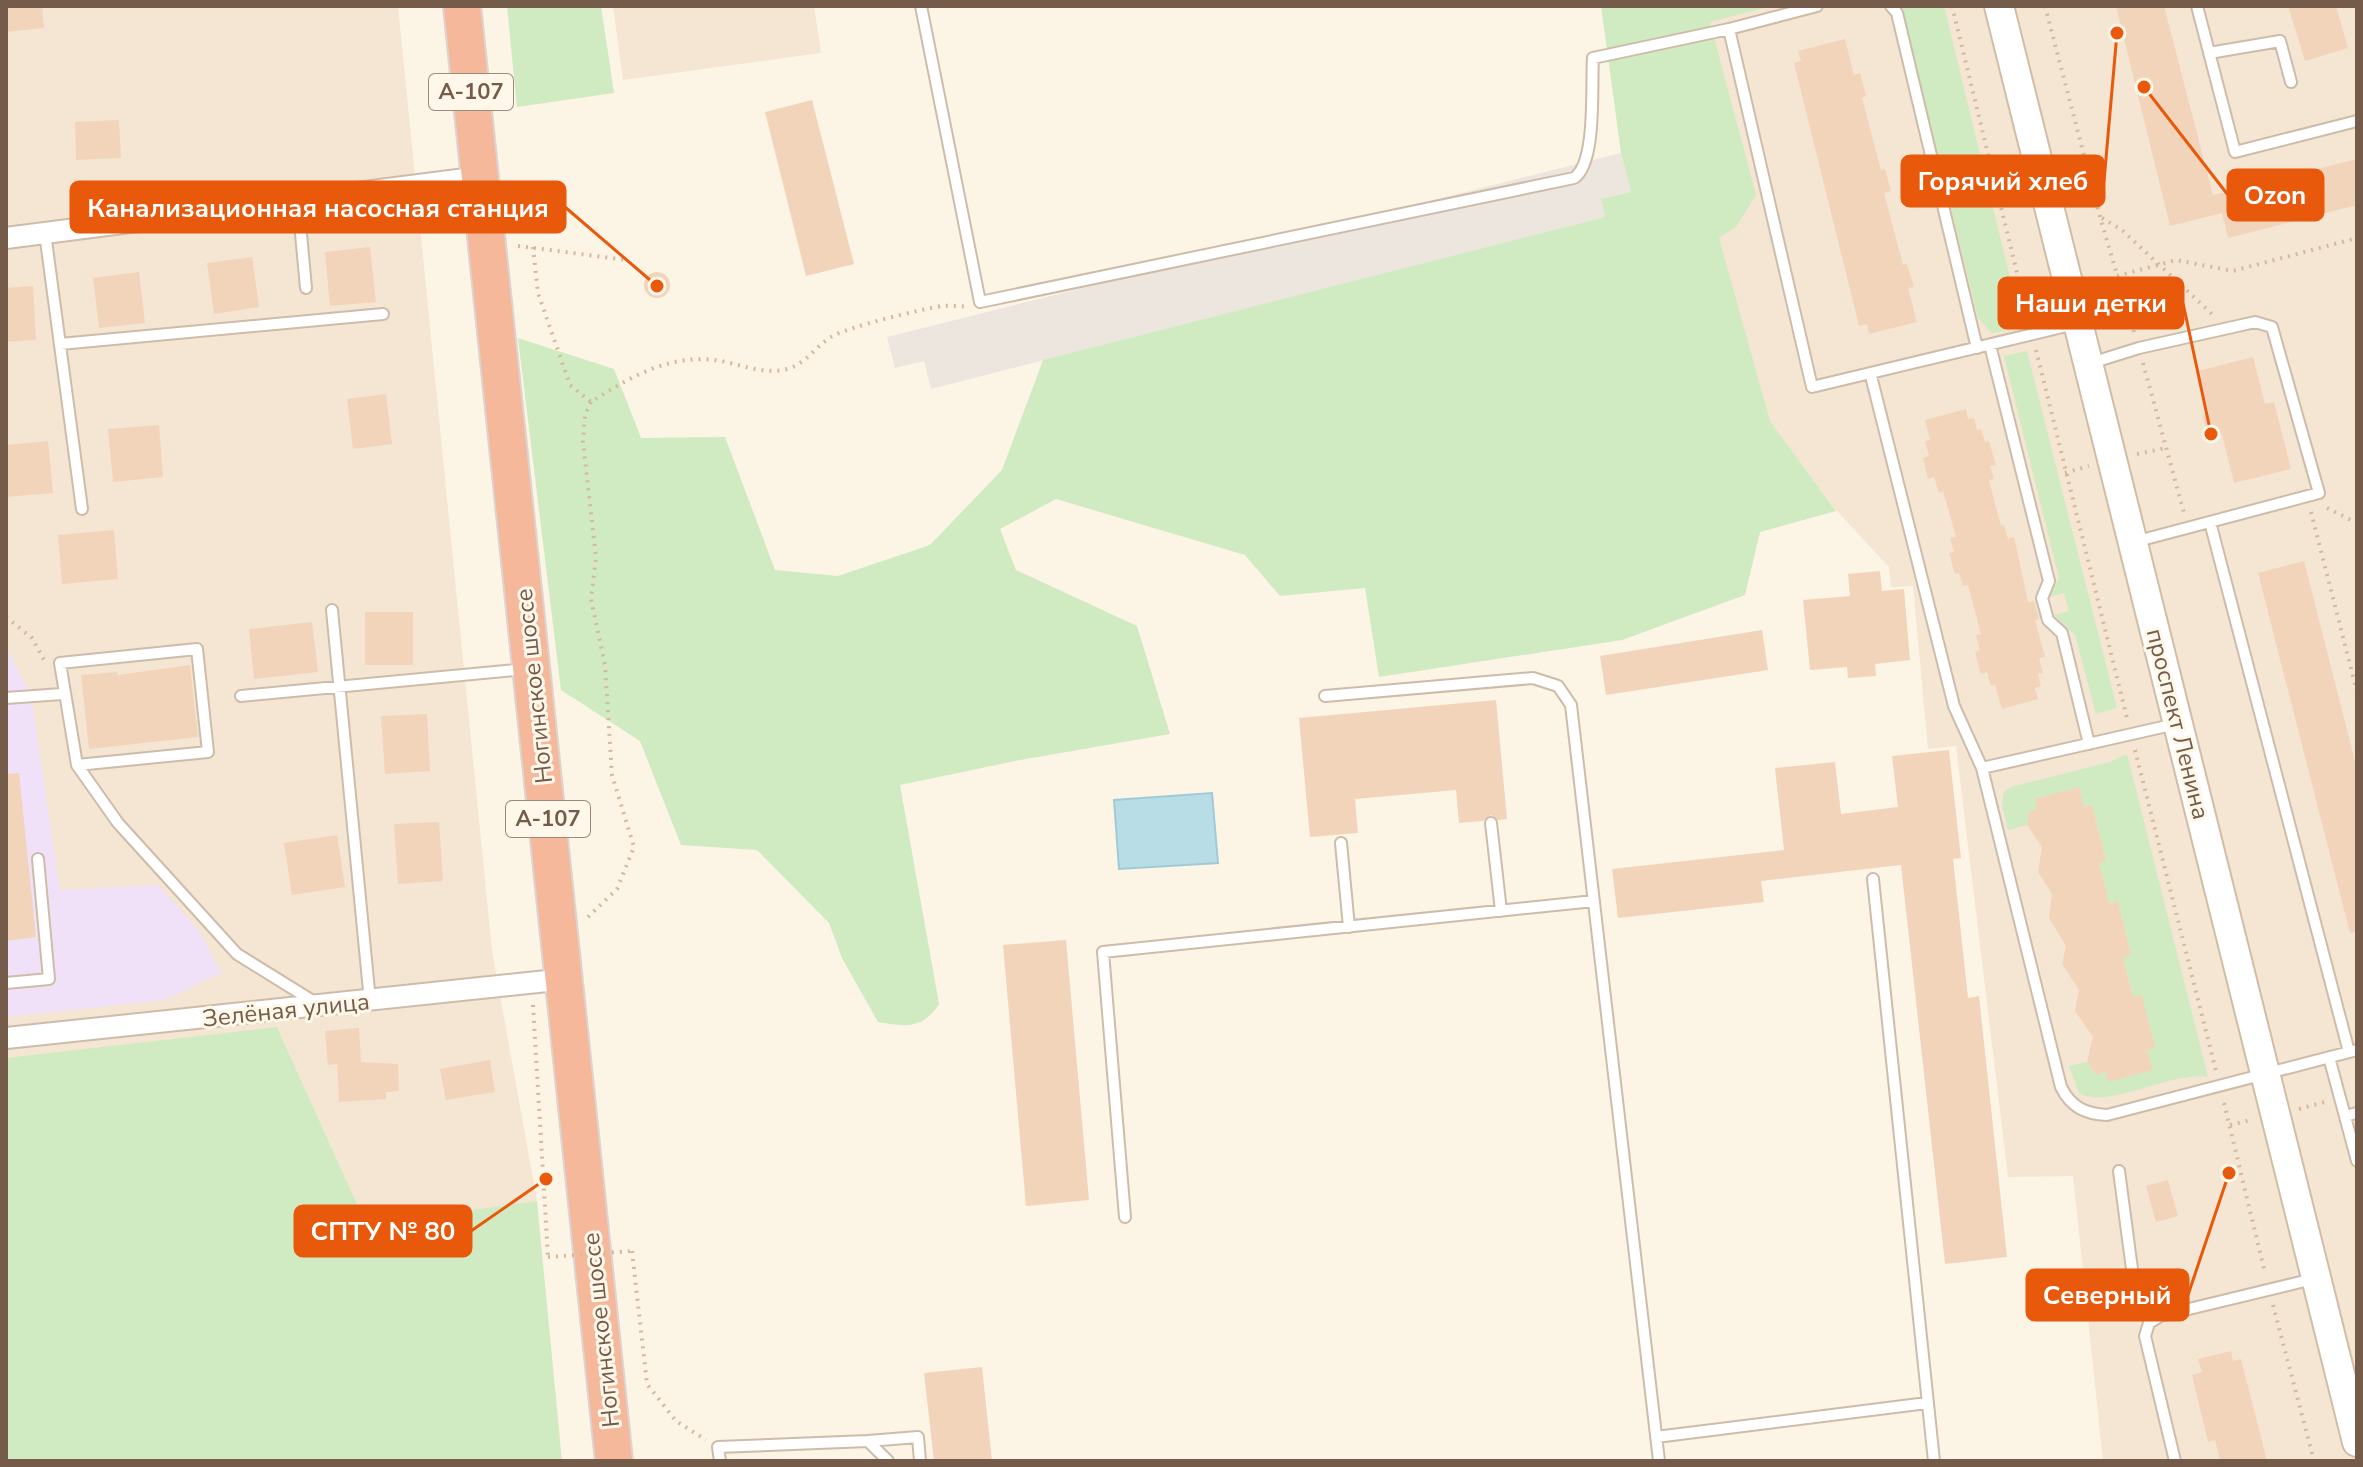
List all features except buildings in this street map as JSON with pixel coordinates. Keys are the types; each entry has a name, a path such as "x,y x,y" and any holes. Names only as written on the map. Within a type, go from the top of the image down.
{"highway":[{"name":"Ногинское шоссе","path":"462,6 562,943 549,981 614,1461"}],"main road":[{"name":"проспект Ленина","path":"1999,6 2357,1442"}],"street":[{"path":"6,238 481,177"},
{"name":"Зелёная улица","path":"6,1038 549,981"}],"lane":[{"path":"921,6 980,302 1574,178 1583,169 1589,152 1593,58 1729,29 1817,6"},
{"path":"1891,6 1897,13 1977,348"},
{"path":"2197,6 2235,152 2357,121"},
{"path":"1729,29 1812,387 1871,376 2077,323"},
{"path":"2209,53 2280,41 2291,82"},
{"path":"298,201 306,288"},
{"path":"45,233 82,509"},
{"path":"60,344 383,314"},
{"path":"2089,364 2139,348 2255,322 2266,323 2277,333 2319,493 2132,542"},
{"path":"1990,345 2049,581 2042,598 2048,620 2062,633 2089,744"},
{"path":"1871,376 1954,706 1982,768 2061,1087 2068,1100 2086,1112 2107,1115 2353,1051 2210,522"},
{"path":"332,610 370,1001"},
{"path":"77,765 208,752 197,649 60,663 62,694 77,765 118,823 237,954 322,1006"},
{"path":"241,696 532,668"},
{"path":"1325,696 1522,678 1546,680 1558,686 1571,705 1659,1461"},
{"path":"6,698 62,694"},
{"path":"1982,768 2178,724"},
{"path":"1491,823 1501,911"},
{"path":"1341,843 1349,927"},
{"path":"6,983 49,979 38,859"},
{"path":"1873,879 1934,1461"},
{"path":"1125,1217 1103,952 1594,901"},
{"path":"2329,1057 2357,1161"},
{"path":"2345,1116 2357,1113"},
{"path":"2119,1171 2136,1299 2145,1311 2160,1316"},
{"path":"2175,1461 2145,1336 2149,1323 2160,1316 2317,1278"},
{"path":"1656,1437 1927,1403"},
{"path":"720,1461 718,1447 918,1437 920,1461"},
{"path":"868,1441 888,1461"}],"path":[{"path":"2045,6 2100,217 2188,528"},
{"path":"2100,217 2122,230 2227,328"},
{"path":"2117,276 2176,260 2233,271 2357,238"},
{"path":"487,242 627,260"},
{"path":"533,247 538,293 570,385 591,402"},
{"path":"562,943 617,889 634,847 612,775 605,665 591,599 596,558 583,442 585,415 591,402 624,381 664,364 720,361 764,371 784,370 800,364 831,337 861,325 942,306 964,307 980,302"},
{"path":"2307,496 2357,523"},
{"path":"2307,496 2357,692"},
{"path":"6,617 32,638 62,694"},
{"path":"549,981 548,1257 632,1251 647,1384 676,1421 718,1447"}],"shaded area":[{"path":"6,6 398,6 492,951 537,1201 366,1224 278,1029 6,1059"},
{"path":"613,6 814,6 821,53 623,80"},
{"path":"1655,6 2357,6 2357,1461 2103,1461 2073,1176 2008,1177 1956,746 1928,749 1913,586 1891,587 1889,567 1836,510 1769,421"},
{"path":"1621,153 1631,192 1601,199 1605,217 931,389 924,361 895,368 887,337"},
{"path":"6,647 31,695 60,890 158,885 200,932 221,973 165,1000 6,1017"}],"green space":[{"path":"507,6 601,6 614,93 517,107"},
{"path":"1601,6 1772,6 1710,22 1756,195 1736,227 1719,238 1770,421 1836,511 1760,532 1745,595 1622,640 1379,677 1365,588 1280,596 1245,555 1056,499 1000,529 1016,570 1137,626 1170,734 900,785 939,1004 920,1022 897,1025 878,1022 842,958 829,923 757,850 681,845 640,741 561,690 518,338 614,369 641,438 725,437 775,570 838,576 930,545 1002,470 1043,360 1605,217 1601,199 1631,192 1621,153"},
{"path":"1901,6 1944,6 2022,327 1992,333 1978,318"},
{"path":"2027,351 2117,708 2096,714 2075,635 2054,615 2069,611 2064,593 2049,597 2059,578 2004,356"},
{"path":"2127,754 2208,1077 2176,1079 2123,1094 2092,1097 2079,1093 2069,1066 2087,1062 2096,1075 2105,1072 2108,1081 2152,1070 2123,957 2131,954 2118,901 2109,903 2099,863 2106,861 2092,805 2084,807 2079,787 2035,799 2037,809 2029,811 2027,825 2008,830 2002,805 2004,792 2011,787 2110,762"},
{"path":"277,1027 366,1224 537,1201 562,1461 6,1461 6,1058"}],"water":[{"path":"1212,793 1218,863 1119,869 1114,800"}],"place":[{"name":"Горячий хлеб","path":"2117,33"},
{"name":"Ozon","path":"2144,87"},
{"name":"Канализационная насосная станция","path":"657,286"},
{"name":"Наши детки","path":"2211,434"},
{"name":"Северный","path":"2229,1173"},
{"name":"СПТУ № 80","path":"546,1179"}]}
